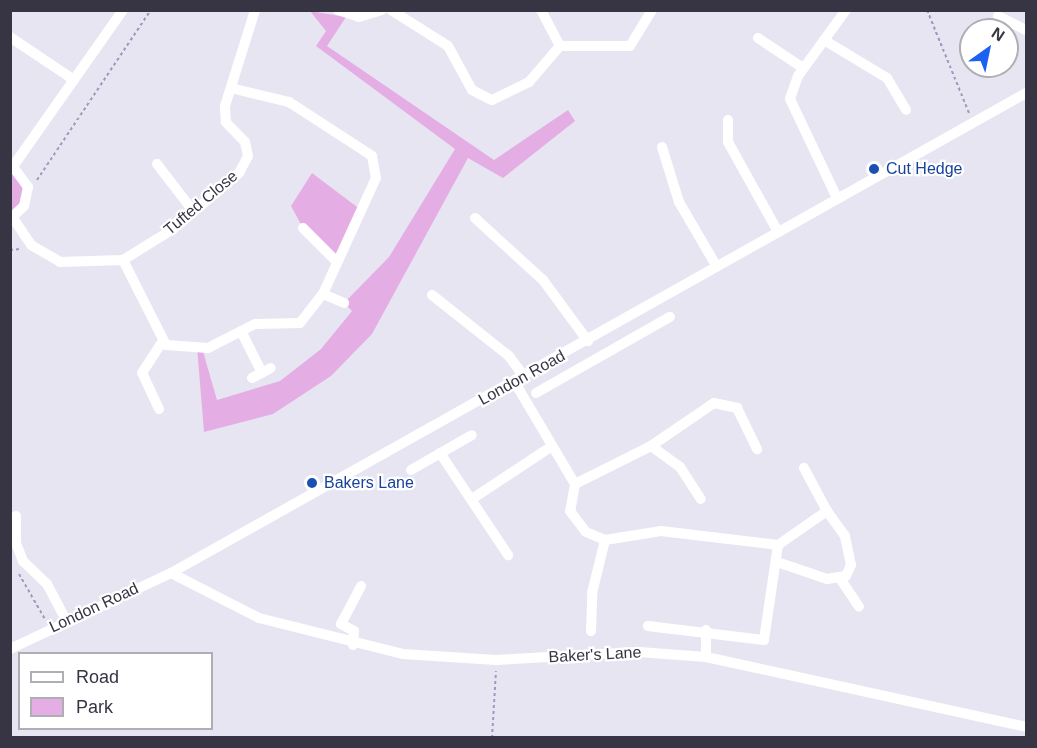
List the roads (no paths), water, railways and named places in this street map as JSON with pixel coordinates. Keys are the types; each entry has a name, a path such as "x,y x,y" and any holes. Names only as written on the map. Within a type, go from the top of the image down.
{"street":[{"path":"123,10 12,164 28,187 24,206 12,219 31,245 60,262 123,260 166,345 208,348 255,324 300,323 323,294 336,261 376,178 372,156 289,102 231,88"},
{"name":"Tufted Close","path":"123,260 193,211 239,173 248,156 245,142 226,122 231,88 255,10"},
{"path":"338,10 359,17 382,10"},
{"path":"391,10 448,46 472,90 492,100 529,82 560,46 630,46 652,10"},
{"path":"541,10 560,46"},
{"path":"837,198 790,99 804,68 846,10"},
{"path":"998,16 1026,30"},
{"path":"10,37 74,80"},
{"path":"758,38 804,68"},
{"path":"824,40 887,78 906,110"},
{"name":"London Road","path":"10,649 66,620 171,573 1026,93"},
{"path":"728,120 728,142 778,232"},
{"path":"662,147 679,202 717,267"},
{"path":"157,164 193,211"},
{"path":"475,218 543,280 585,342 593,361"},
{"path":"303,228 336,261"},
{"path":"323,294 344,303"},
{"path":"432,295 509,356 552,446 575,484 570,511 576,523 605,540 661,531 778,544 827,511"},
{"path":"537,393 670,317"},
{"path":"241,331 262,373"},
{"path":"159,409 142,373 163,341"},
{"path":"575,484 651,446 714,403 737,408 757,449"},
{"path":"411,470 472,435"},
{"path":"472,499 552,446"},
{"path":"651,446 680,467 701,499"},
{"path":"440,453 507,555"},
{"path":"804,468 827,511 845,536 851,565 841,580"},
{"path":"16,516 16,543 23,561 47,584 66,620"},
{"path":"591,631 592,593 605,540"},
{"path":"648,626 706,630 764,640 778,544"},
{"path":"777,562 841,580 859,607"},
{"name":"Baker's Lane","path":"171,573 259,618 353,645 496,660 639,652 706,657 1026,726"},
{"path":"353,645 354,631 341,624 361,586"},
{"path":"706,630 706,657"}],"place":[{"name":"Cut Hedge","path":"874,169"},
{"name":"Bakers Lane","path":"312,483"}]}
